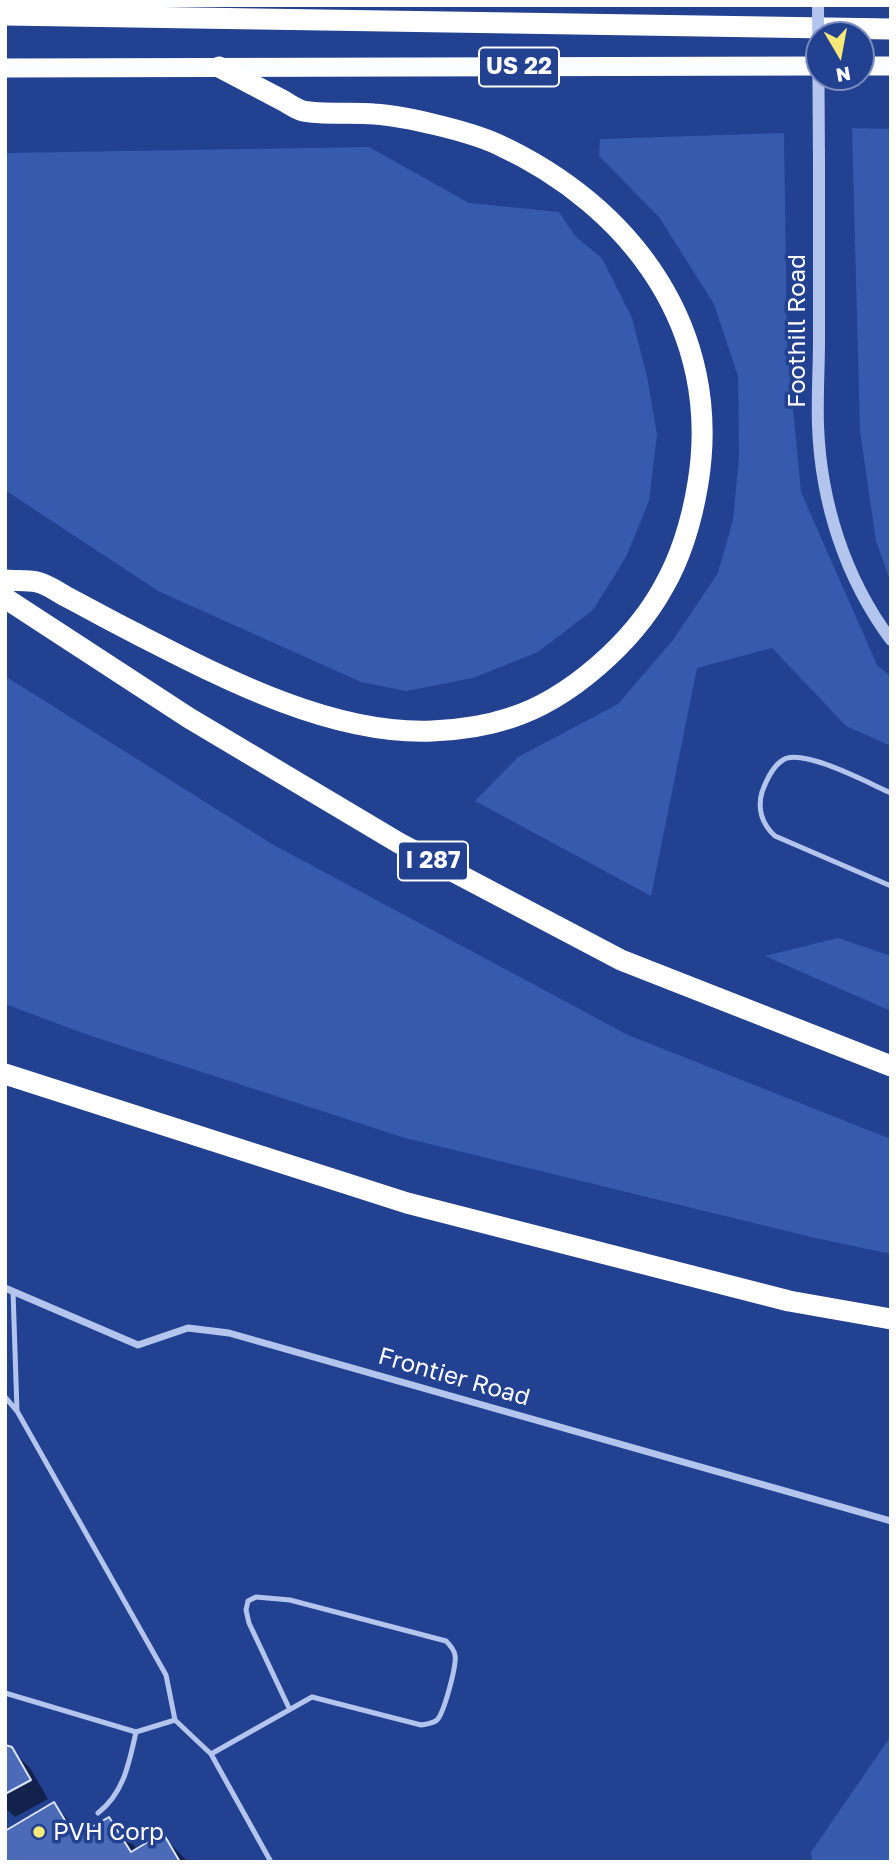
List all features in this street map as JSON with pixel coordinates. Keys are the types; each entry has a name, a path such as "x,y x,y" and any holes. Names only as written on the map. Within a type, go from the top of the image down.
{"highway":[{"path":"5,15 891,29"},
{"name":"US 22","path":"5,68 805,66"},
{"path":"5,580 40,583 148,640 294,706 364,726 401,732 474,726 510,718 542,704 572,686 622,643 643,620 674,569 693,512 703,448 698,382 690,348 676,313 657,278 618,227 591,201 558,176 494,142 380,114 303,111 219,67"},
{"name":"I 287","path":"5,598 201,725 399,843 621,960 891,1066"},
{"path":"5,1074 407,1203 789,1301 891,1319"}],"street":[{"name":"Foothill Road","path":"818,5 818,427 825,488 836,534 850,571 872,615 891,640"},
{"name":"Frontier Road","path":"8,1291 138,1345 188,1328 229,1333 891,1521"}],"lane":[{"path":"891,793 811,759 796,756 783,759 774,769 765,785 760,812 765,827 775,836 891,886"},
{"name":"Frontier Road","path":"8,1291 17,1411"},
{"path":"5,1397 17,1411 166,1675 175,1720 211,1754 271,1862"},
{"path":"211,1754 312,1697 421,1725 429,1724 441,1714 455,1666 455,1656 446,1641 290,1600 256,1597 248,1601 246,1610 249,1623 289,1708"},
{"path":"5,1693 136,1732 175,1720"},
{"path":"98,1813 111,1803 126,1774 136,1732"}],"shaded area":[{"path":"852,128 891,129 891,583 876,541 860,431"},
{"path":"784,133 787,347 801,492 877,665 891,677 891,746 846,726 772,648 697,668 651,896 475,801 518,757 618,704 673,640 718,573 733,520 739,457 738,376 714,304 659,217 599,156 600,139"},
{"path":"369,147 469,203 559,212 576,237 602,258 632,318 647,376 657,435 649,501 626,557 593,610 538,652 473,678 406,691 361,682 158,591 5,490 5,153"},
{"path":"5,676 272,844 628,1035 891,1139 891,1254 405,1138 88,1035 5,1004"},
{"path":"838,938 891,956 891,1011 765,956"},
{"path":"891,1736 891,1862 812,1862 811,1852"}],"building":[{"path":"5,1745 12,1747 31,1780 5,1794"},
{"name":"PVH Corp","path":"54,1802 75,1837 109,1817 131,1852 163,1833 180,1862 5,1862 5,1831"}],"place":[{"name":"PVH Corp","path":"39,1832"}]}
